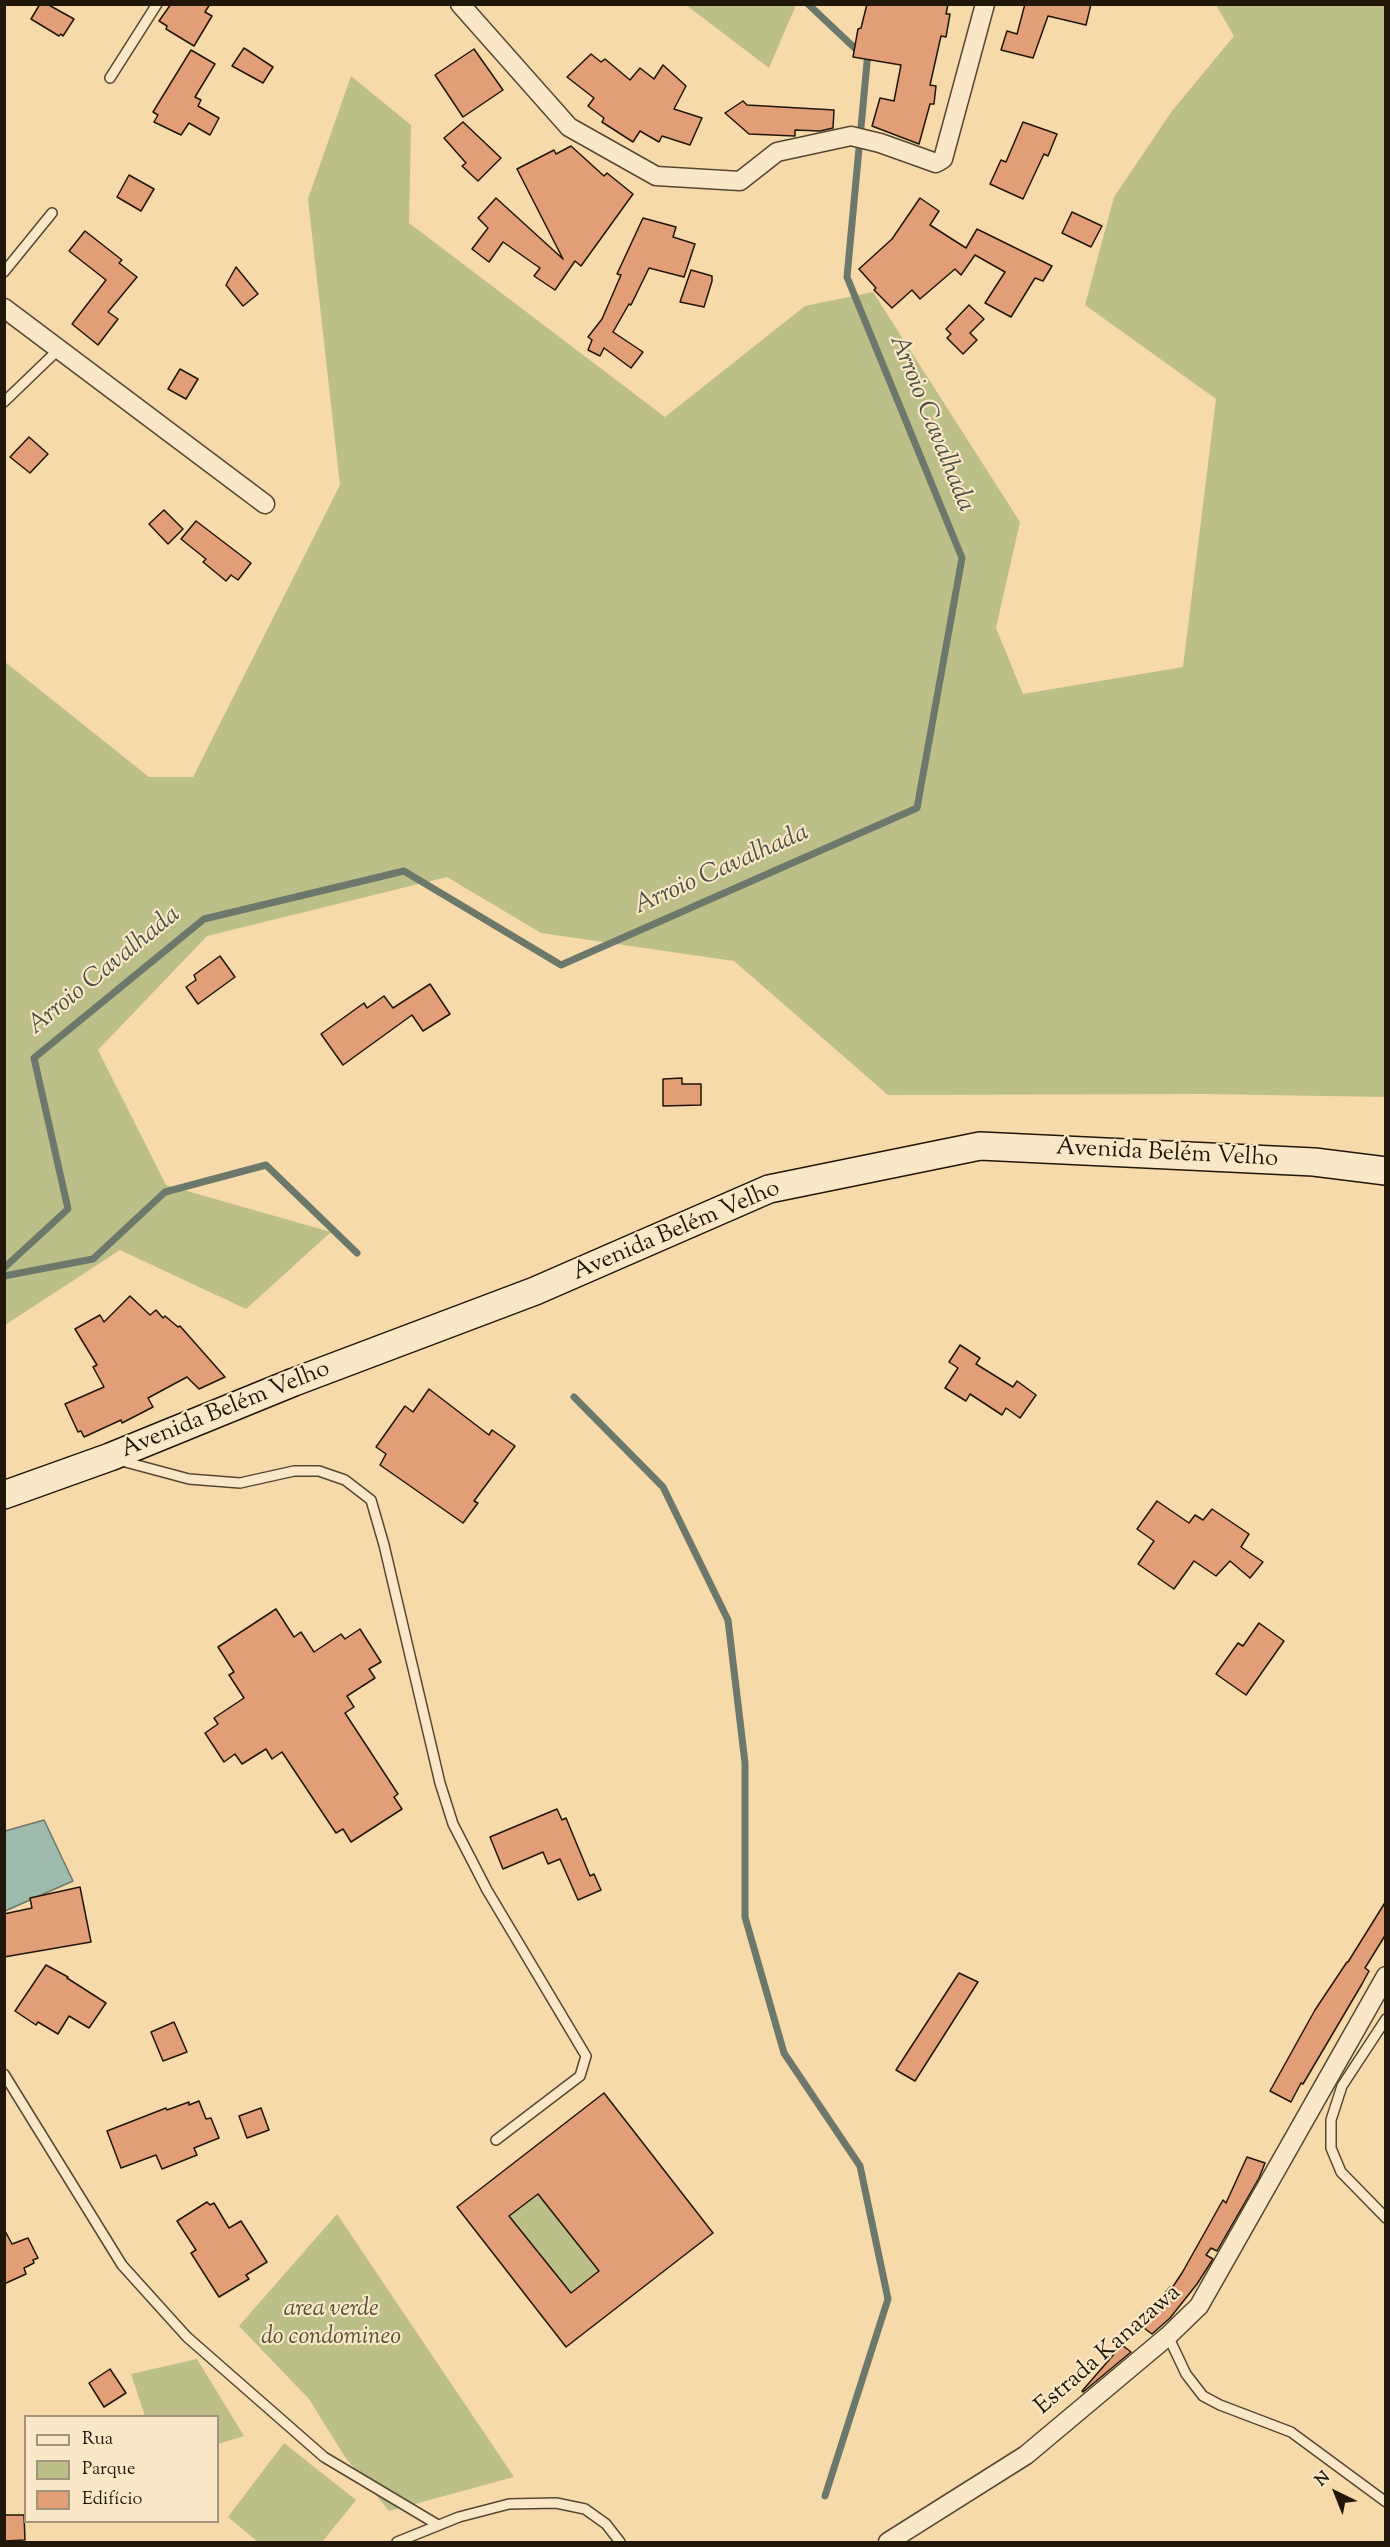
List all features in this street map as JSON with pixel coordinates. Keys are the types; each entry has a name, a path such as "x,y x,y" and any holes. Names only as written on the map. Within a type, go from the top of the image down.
{"main road":[{"name":"Avenida Belém Velho","path":"4,1495 110,1457 294,1382 536,1291 769,1189 980,1146 1314,1162 1386,1171"}],"street":[{"path":"460,4 569,127 656,176 740,181 777,152 851,136 880,143 936,163 943,159 985,4"},
{"path":"4,308 265,504"},
{"name":"Estrada Kanazawa","path":"888,2542 1026,2456 1168,2336 1200,2306 1386,1976"}],"lane":[{"path":"110,78 157,4"},
{"path":"4,272 52,213"},
{"path":"4,402 59,349"},
{"path":"110,1457 189,1479 240,1483 294,1471 319,1471 345,1480 371,1500 384,1545 440,1783 453,1824 487,1890 586,2056 579,2076 496,2140"},
{"path":"1386,2019 1342,2086 1331,2121 1331,2148 1341,2172 1386,2217"},
{"path":"4,2074 122,2265 187,2337 324,2457 438,2525"},
{"path":"1168,2336 1186,2374 1203,2396 1220,2405 1290,2432 1386,2502"},
{"path":"397,2542 459,2517 509,2504 556,2504 585,2510 606,2524 620,2542"}],"green space":[{"path":"686,5 796,5 769,68"},
{"path":"1216,5 1385,5 1385,1097 1204,1094 888,1095 734,961 541,933 447,877 207,936 98,1050 166,1185 331,1232 246,1309 120,1250 5,1325 5,662 149,777 193,777 340,485 308,199 351,76 411,125 409,223 665,417 805,306 873,292 1020,522 996,628 1023,694 1183,667 1216,399 1085,305 1114,197 1172,111 1234,36"},
{"path":"538,2194 599,2271 571,2293 509,2216"},
{"name":"area verde do condomineo","path":"337,2214 514,2477 389,2511 345,2457 309,2399 239,2326"},
{"path":"197,2359 244,2436 219,2444 219,2415 145,2415 131,2374"},
{"path":"284,2443 356,2500 322,2542 258,2542 228,2517"}],"shaded area":[{"path":"44,1820 73,1881 5,1911 5,1831"}],"building":[{"path":"40,4 47,4 74,19 63,36 61,34 59,36 31,19"},
{"path":"171,4 210,4 205,12 212,16 194,46 166,29 167,26 159,21"},
{"path":"867,4 948,4 946,14 950,14 946,37 941,36 930,85 936,86 934,104 930,104 919,144 872,126 880,98 894,101 901,65 853,57 858,29 861,28"},
{"path":"1025,4 1091,4 1086,25 1048,16 1033,58 1001,50 1007,31 1017,34"},
{"path":"244,48 273,67 263,83 232,66"},
{"path":"474,49 503,90 463,117 435,75"},
{"path":"191,50 215,64 195,97 201,100 198,106 219,118 210,135 189,123 181,135 154,122 158,115 153,112"},
{"path":"591,54 601,62 605,59 630,80 640,68 654,79 663,65 686,86 674,109 702,118 690,145 662,136 659,142 640,131 633,142 602,122 604,118 588,106 594,98 567,77"},
{"path":"743,101 747,105 834,110 833,128 820,131 795,130 795,136 749,134 725,113"},
{"path":"463,122 501,158 478,181 462,166 466,163 444,138"},
{"path":"1023,122 1057,134 1048,156 1044,154 1023,199 990,184 1001,160 1006,162"},
{"path":"571,146 604,176 607,173 633,194 581,266 575,261 555,290 534,276 540,268 503,242 489,262 472,249 488,228 478,218 496,198 563,259 517,169 554,150 556,154"},
{"path":"129,175 154,189 141,211 117,197"},
{"path":"920,198 939,211 930,225 966,248 977,229 1052,266 1043,281 1035,278 1011,317 985,303 1005,272 975,255 961,275 955,269 920,299 912,290 892,308 874,290 876,288 859,269 892,239"},
{"path":"1072,212 1102,226 1091,247 1062,233"},
{"path":"643,218 676,227 673,237 695,244 684,277 649,268 631,305 629,304 613,332 643,352 631,368 604,348 600,356 588,350 592,340 588,337 602,319 621,275 617,274"},
{"path":"85,231 122,260 119,263 137,277 108,312 118,319 98,345 72,324 106,280 69,251"},
{"path":"236,267 258,294 243,306 226,285"},
{"path":"691,270 712,276 704,307 680,302"},
{"path":"969,305 984,319 970,333 977,340 963,354 947,338 951,334 946,329"},
{"path":"180,369 198,379 186,399 168,389"},
{"path":"29,437 48,454 30,473 10,457"},
{"path":"164,510 183,529 168,544 149,524"},
{"path":"196,521 251,563 238,580 231,575 226,581 203,562 206,559 181,539"},
{"path":"220,956 235,977 198,1004 186,987 196,980 194,975"},
{"path":"430,984 450,1014 423,1031 412,1015 343,1065 321,1034 364,1003 367,1008 384,996 393,1008"},
{"path":"682,1078 682,1084 701,1084 701,1105 663,1106 663,1079"},
{"path":"130,1296 150,1315 156,1310 163,1318 165,1316 178,1327 180,1326 225,1377 199,1389 187,1377 148,1398 153,1407 122,1423 121,1420 84,1437 81,1431 78,1432 65,1404 104,1387 93,1367 97,1365 75,1329 100,1315 104,1322"},
{"path":"960,1345 980,1358 976,1364 1013,1387 1017,1381 1036,1395 1020,1418 1006,1408 1002,1415 970,1394 966,1401 945,1388 958,1368 949,1362"},
{"path":"429,1389 489,1435 492,1430 515,1446 474,1501 478,1503 463,1523 380,1465 386,1454 376,1447 405,1406 413,1412"},
{"path":"1157,1501 1189,1523 1195,1515 1203,1520 1212,1509 1249,1534 1241,1547 1263,1562 1250,1578 1230,1561 1216,1576 1194,1561 1174,1589 1138,1564 1154,1541 1137,1529"},
{"path":"276,1609 294,1637 301,1632 314,1652 341,1634 345,1639 360,1629 381,1662 369,1669 375,1678 347,1696 354,1707 345,1713 398,1794 394,1797 402,1809 351,1842 343,1829 336,1833 282,1752 272,1759 266,1749 242,1764 235,1754 224,1762 205,1733 218,1724 214,1718 244,1698 229,1675 234,1672 218,1647"},
{"path":"1259,1623 1284,1641 1246,1695 1216,1674 1238,1643 1243,1646"},
{"path":"557,1809 562,1820 566,1818 590,1876 594,1874 601,1890 578,1900 560,1859 548,1864 543,1852 503,1869 490,1837"},
{"path":"80,1887 91,1942 4,1957 4,1914 32,1908 30,1898"},
{"path":"1386,1901 1386,1934 1365,1968 1369,1971 1362,1984 1303,2084 1301,2083 1291,2102 1270,2091 1315,2010"},
{"path":"46,1965 106,2003 89,2028 69,2016 58,2034 38,2022 36,2025 15,2011"},
{"path":"959,1973 978,1982 915,2081 896,2070"},
{"path":"174,2022 187,2052 163,2061 151,2032"},
{"path":"604,2093 713,2233 566,2347 457,2207","holes":["538,2194 599,2271 571,2293 509,2216"]},
{"path":"199,2101 206,2119 211,2118 219,2138 194,2148 197,2155 162,2169 156,2155 121,2168 107,2131 166,2108 167,2110"},
{"path":"261,2108 269,2130 247,2138 239,2116"},
{"path":"1247,2157 1265,2163 1259,2178 1217,2251 1211,2248 1206,2255 1213,2259 1197,2284 1170,2318 1152,2334 1144,2328 1150,2320 1144,2316 1170,2287 1172,2288 1182,2273 1223,2200 1226,2203"},
{"path":"207,2202 210,2205 214,2203 229,2228 241,2221 267,2262 246,2275 249,2279 219,2297 191,2253 196,2250 177,2221"},
{"path":"4,2229 12,2244 28,2238 38,2258 24,2268 26,2274 4,2284"},
{"path":"1122,2345 1131,2352 1083,2392 1082,2391"},
{"path":"110,2369 126,2393 104,2407 89,2383"},
{"path":"4,2515 24,2515 25,2540 4,2541"}],"waterway":[{"path":"808,4 861,54"},
{"name":"Arroio Cavalhada","path":"4,1268 68,1209 34,1058 204,919 404,871 561,965 917,808 962,558 847,277 868,52"},
{"path":"4,1276 93,1259 165,1192 266,1165 357,1253"},
{"path":"574,1397 663,1487 728,1620 745,1763 745,1917 784,2053 860,2166 888,2299 825,2496"}]}
